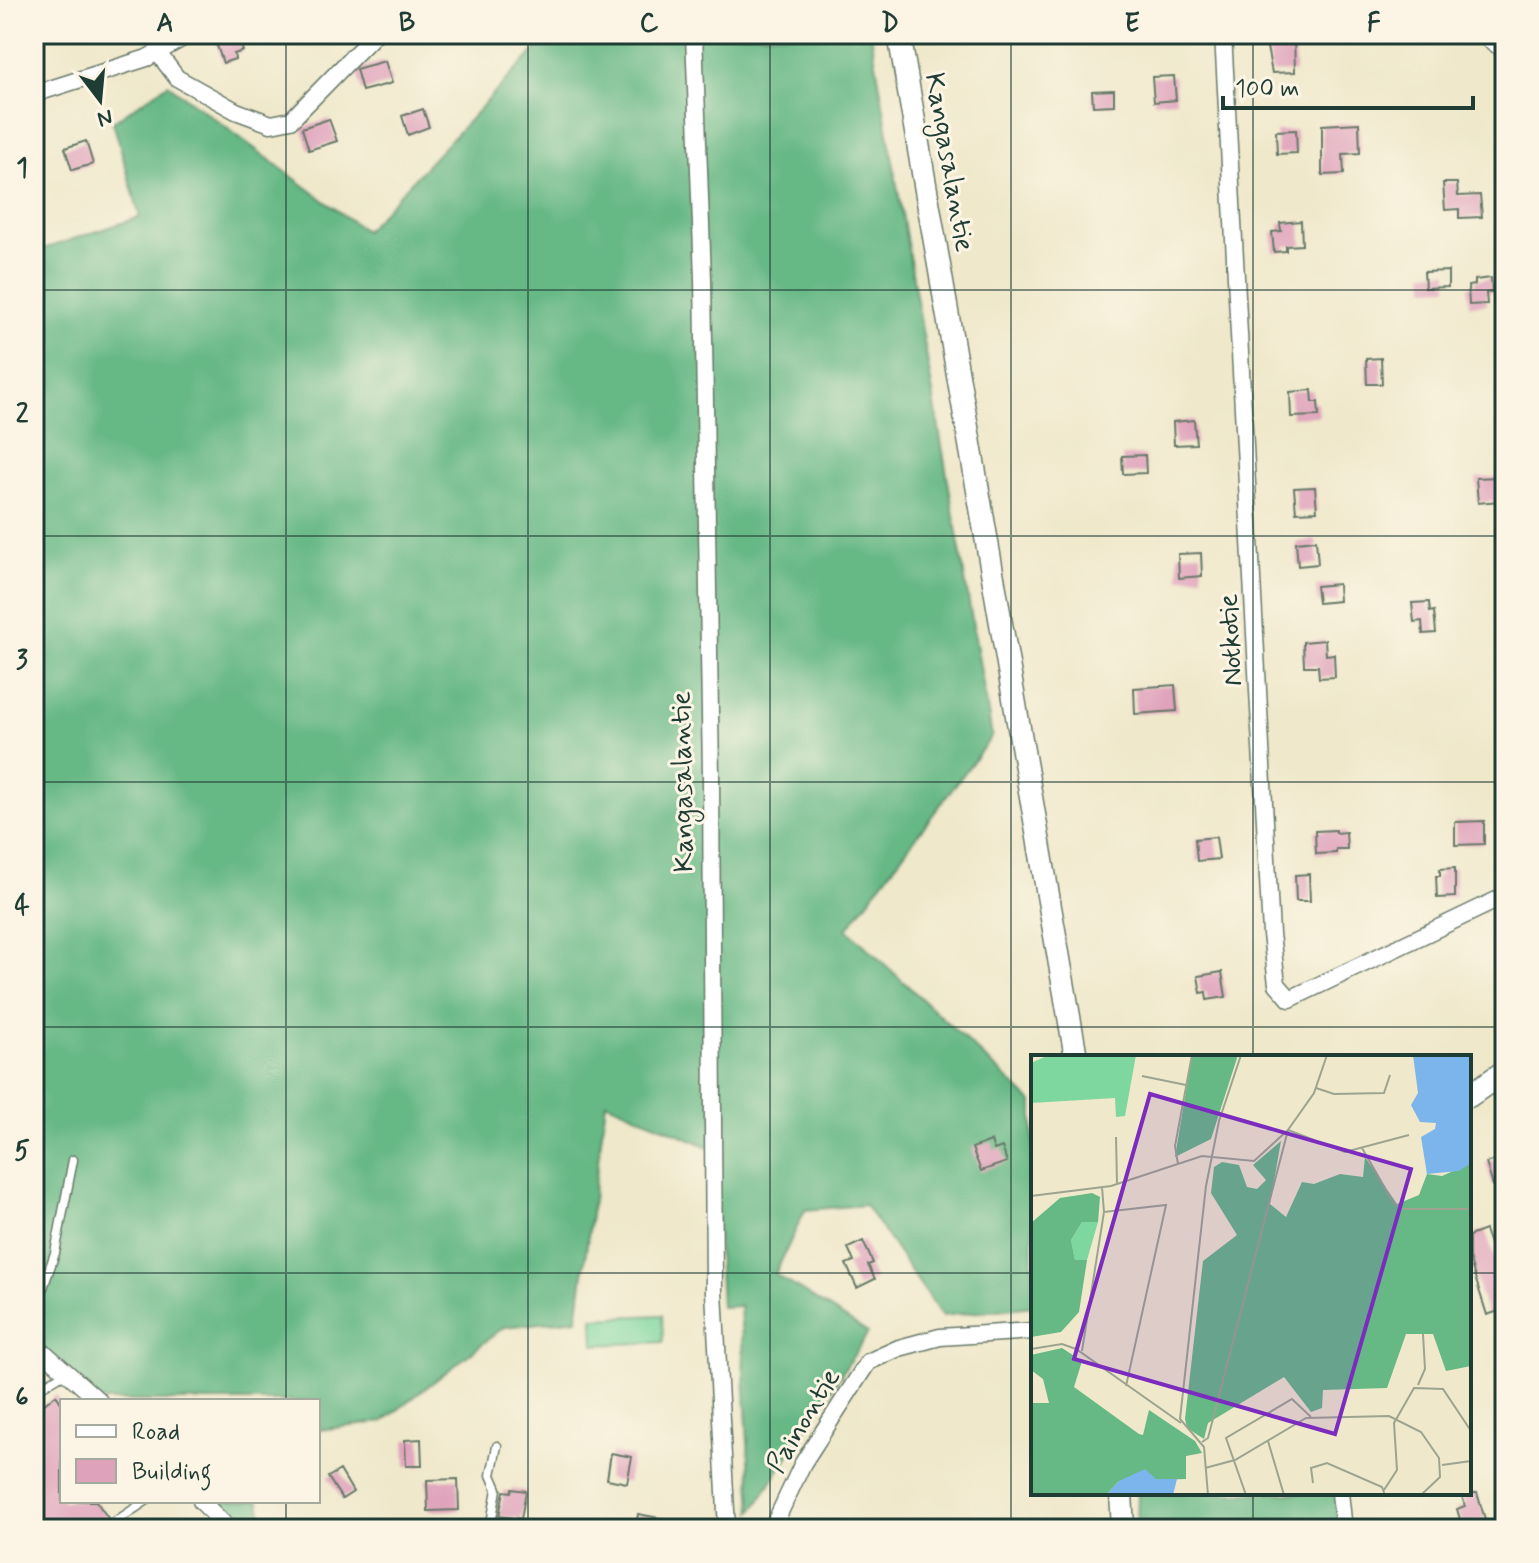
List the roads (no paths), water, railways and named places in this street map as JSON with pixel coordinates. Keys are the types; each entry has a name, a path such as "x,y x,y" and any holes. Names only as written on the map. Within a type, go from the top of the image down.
{"main road":[{"name":"Kangasalantie","path":"899,34 1076,1055"},
{"path":"1487,34 1505,47"},
{"path":"1471,1095 1505,1071"},
{"path":"1121,1495 1123,1529"}],"street":[{"path":"34,94 158,53 190,34"},
{"path":"158,53 177,78 236,111 271,124 291,120 375,34"},
{"name":"Kangasalantie","path":"694,34 703,279 711,744 714,1292 727,1529"},
{"name":"Notkotie","path":"1223,34 1271,934 1277,984 1290,999 1505,896"},
{"name":"Painontie","path":"772,1529 803,1463 868,1362 899,1348 940,1337 1031,1331"},
{"path":"34,1349 46,1354 97,1399"},
{"path":"1340,1495 1344,1529"},
{"path":"203,1503 229,1529"}],"lane":[{"path":"34,1314 55,1253 73,1160"},
{"path":"34,1391 67,1372"},
{"path":"490,1529 497,1489 491,1475 497,1446"},
{"path":"104,1529 143,1503"}]}
